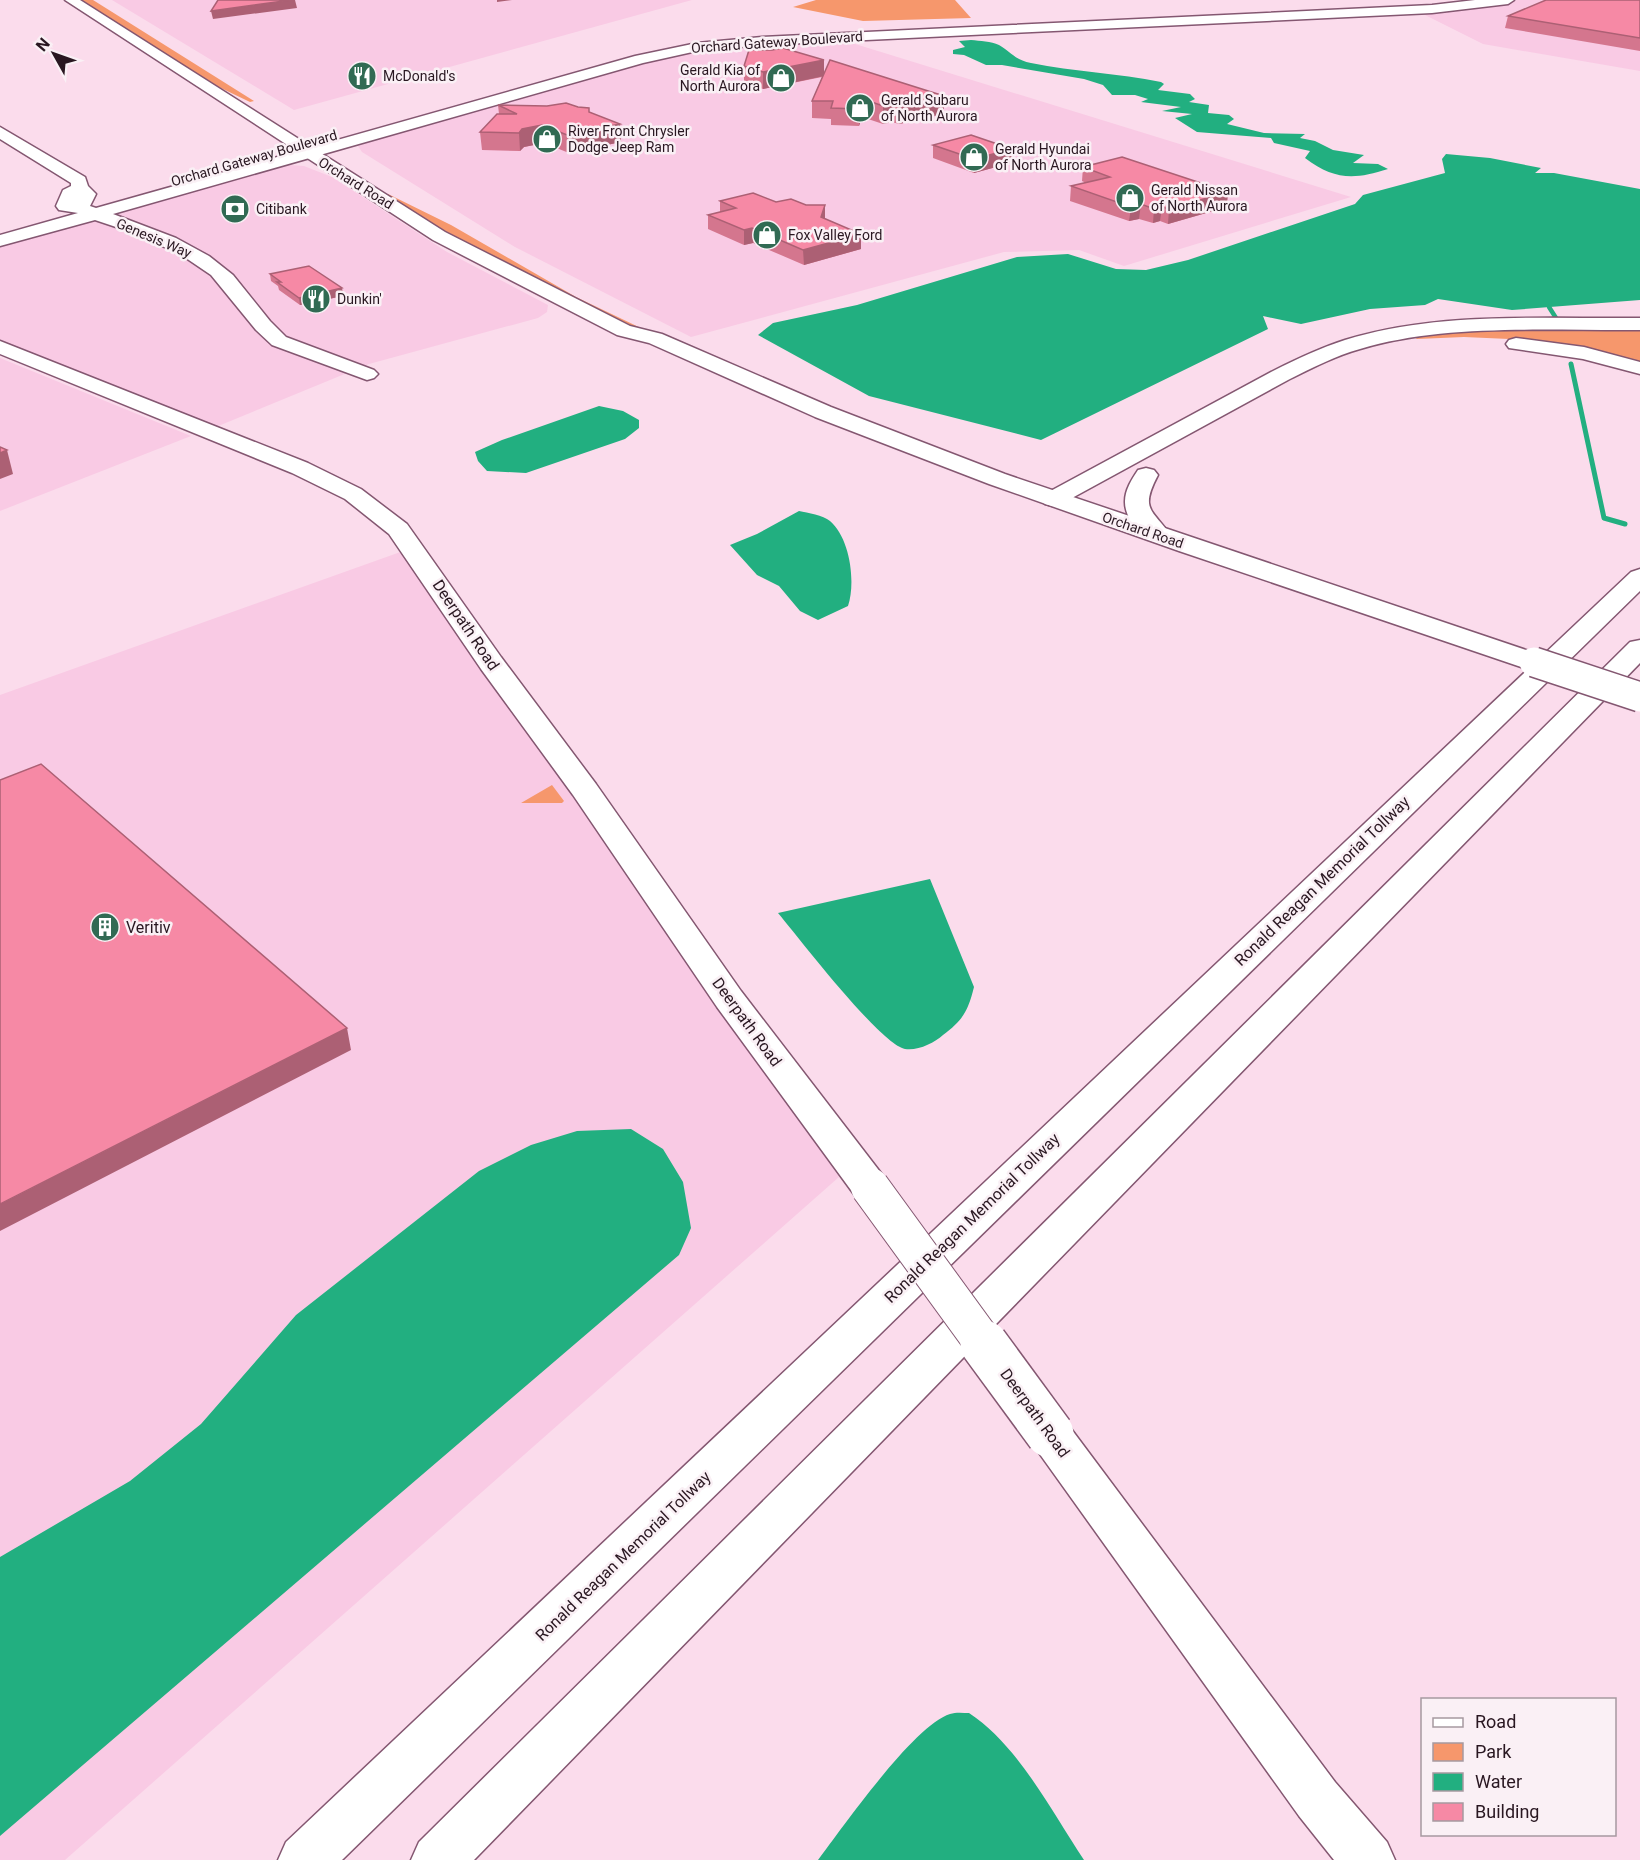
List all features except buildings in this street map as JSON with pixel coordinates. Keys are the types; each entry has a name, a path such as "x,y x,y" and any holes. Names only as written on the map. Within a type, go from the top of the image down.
{"main road":[{"name":"Orchard Road","path":"71,0 321,145 439,236 624,331 656,338 717,367 833,416 1082,510 1640,697"},
{"name":"Orchard Gateway Boulevard","path":"321,145 617,56 700,41 1473,0"},
{"name":"Orchard Gateway Boulevard","path":"0,231 86,203 321,145 640,59 697,47 782,40 1432,9 1508,0"},
{"path":"0,132 79,181 86,203"},
{"name":"Orchard Gateway Boulevard","path":"0,241 86,203"},
{"name":"Genesis Way","path":"86,203 185,249 216,269 233,285 267,332 279,340 367,374"},
{"name":"Orchard Road","path":"488,241 560,282 647,326 656,338"},
{"path":"1053,499 1248,393 1311,361 1349,345 1424,330 1640,324"},
{"path":"1325,377 1375,354 1424,344 1450,342 1505,343 1556,348 1610,359 1640,368"},
{"name":"Deerpath Road","path":"0,347 300,468 352,494 398,529 491,663 585,790 729,999 870,1187 1317,1799 1368,1860"},
{"path":"1082,510 1167,464"},
{"path":"1146,475 1135,500 1146,524 1159,536"},
{"name":"Ronald Reagan Memorial Tollway","path":"305,1860 1640,577"},
{"path":"438,1860 1640,648"}],"shaded area":[{"path":"112,0 692,0 294,110"},
{"path":"1518,0 1640,0 1640,71 1483,44 1417,11"},
{"path":"839,39 1351,197 1124,266 1079,250 1004,252 691,337 515,247 362,152 358,146 420,124 655,57 705,48"},
{"path":"290,165 304,166 332,177 447,252 548,305 547,312 538,318 369,364 211,429 0,343 0,244"},
{"path":"0,358 191,436 0,511"},
{"path":"406,550 588,808 839,1177 65,1860 0,1860 0,695"}],"green space":[{"path":"78,0 93,0 254,101 250,102 200,78"},
{"path":"816,0 955,0 971,18 863,21 793,7"},
{"path":"388,194 451,225 576,297 645,330 638,332 445,234 385,195"},
{"path":"1640,328 1640,364 1530,340 1464,337 1417,339 1414,337 1479,331"},
{"path":"552,785 564,801 562,803 521,803"}],"water":[{"path":"971,40 996,44 1026,62 1161,82 1164,84 1158,90 1190,94 1195,99 1189,102 1209,105 1208,113 1229,115 1234,119 1227,124 1264,133 1305,134 1300,138 1315,141 1333,150 1364,155 1353,163 1378,164 1388,169 1365,175 1335,174 1325,171 1305,158 1310,151 1274,143 1271,138 1197,132 1175,118 1192,114 1162,111 1181,107 1141,102 1148,99 1135,95 1112,95 1103,85 1084,79 1002,65 986,65 964,55 953,54 953,50 965,47 959,41"},
{"path":"1446,154 1490,158 1541,168 1535,173 1554,173 1640,189 1640,300 1512,310 1438,299 1425,305 1370,309 1301,324 1263,316 1268,329 1041,440 869,396 758,335 773,323 857,305 1017,257 1068,254 1116,269 1146,270 1188,260 1355,204 1363,195 1445,173 1442,159"},
{"path":"599,406 623,411 639,420 639,428 625,439 526,473 487,471 478,461 475,452 502,440"},
{"path":"799,511 830,521 842,538 850,561 851,585 848,606 818,620 800,611 779,586 757,575 730,545 757,534"},
{"path":"930,879 974,987 964,1014 950,1030 925,1046 905,1049 893,1043 859,1010 778,913"},
{"path":"631,1129 663,1149 683,1182 691,1228 679,1255 0,1836 0,1557 130,1481 201,1424 296,1315 479,1171 531,1145 577,1131"},
{"path":"969,1713 1003,1743 1033,1780 1084,1860 818,1860 861,1802 918,1737 935,1722 950,1714"}],"waterway":[{"path":"1549,307 1556,318"},
{"path":"1571,364 1604,518 1625,524"}],"place":[{"name":"McDonald's","path":"362,76"},
{"name":"Gerald Kia of North Aurora","path":"781,78"},
{"name":"Gerald Subaru of North Aurora","path":"860,108"},
{"name":"River Front Chrysler Dodge Jeep Ram","path":"547,139"},
{"name":"Gerald Hyundai of North Aurora","path":"974,157"},
{"name":"Gerald Nissan of North Aurora","path":"1130,198"},
{"name":"Citibank","path":"235,209"},
{"name":"Fox Valley Ford","path":"767,235"},
{"name":"Dunkin'","path":"316,299"},
{"name":"Veritiv","path":"105,927"}]}
